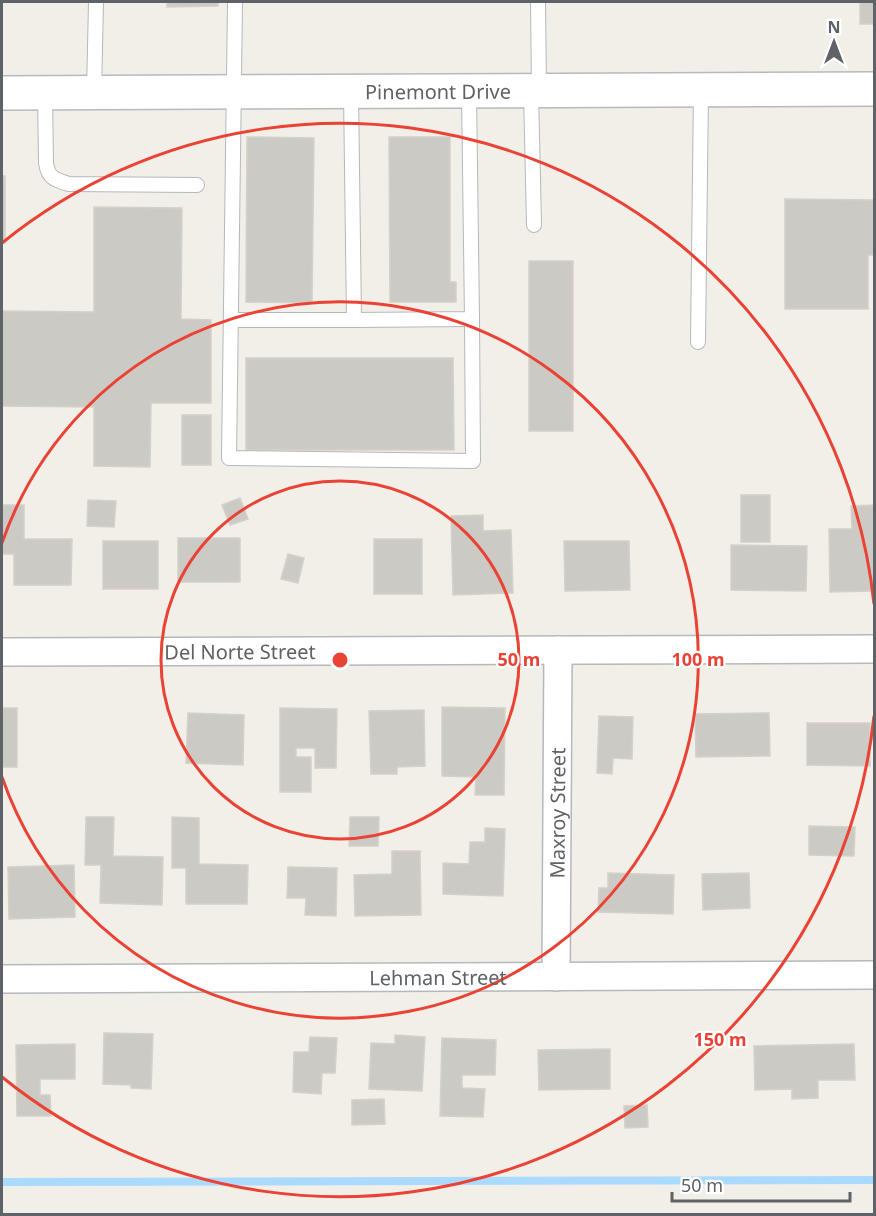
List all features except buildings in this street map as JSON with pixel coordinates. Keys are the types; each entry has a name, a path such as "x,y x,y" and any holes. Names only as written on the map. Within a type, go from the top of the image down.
{"main road":[{"name":"Pinemont Drive","path":"2,93 874,89"}],"street":[{"name":"Del Norte Street","path":"2,652 874,649"},
{"name":"Maxroy Street","path":"556,977 558,650"},
{"name":"Lehman Street","path":"2,979 874,975"}],"lane":[{"path":"94,93 96,2"},
{"path":"235,2 229,458 473,461 469,91"},
{"path":"534,225 538,2"},
{"path":"699,342 701,90"},
{"path":"351,91 354,320"},
{"path":"45,93 47,174 53,179 69,184 197,185"},
{"path":"231,320 472,319"}],"waterway":[{"path":"2,1182 874,1180"}]}
